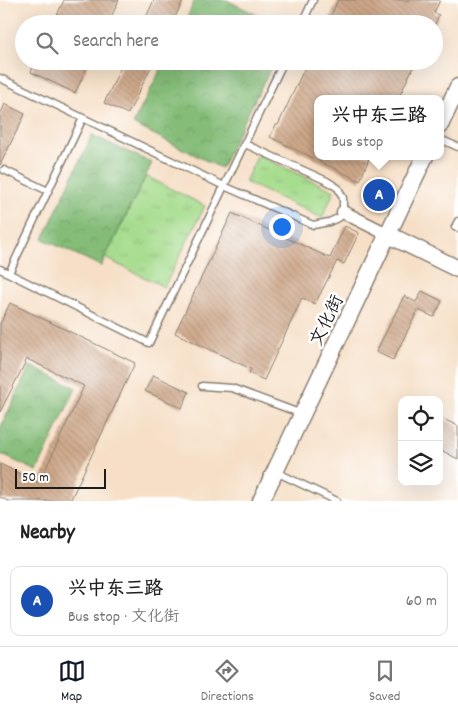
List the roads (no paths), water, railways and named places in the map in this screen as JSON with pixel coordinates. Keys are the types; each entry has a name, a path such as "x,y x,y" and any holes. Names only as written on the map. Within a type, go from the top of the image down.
{"street":[{"path":"444,117 458,87"},
{"name":"文化街","path":"261,501 424,160"},
{"path":"343,212 458,268"}],"lane":[{"path":"306,15 313,0"},
{"path":"0,269 149,343 280,70"},
{"path":"0,78 224,186 313,225 329,222 340,216 343,212 343,198 338,188 327,181 244,144"},
{"path":"9,273 83,118"},
{"path":"444,140 458,147"},
{"path":"4,170 48,191"},
{"path":"458,221 455,227 458,228"},
{"path":"202,386 232,388 303,414"},
{"path":"275,472 337,501"}],"place":[{"name":"兴中东三路","path":"379,195"}]}
